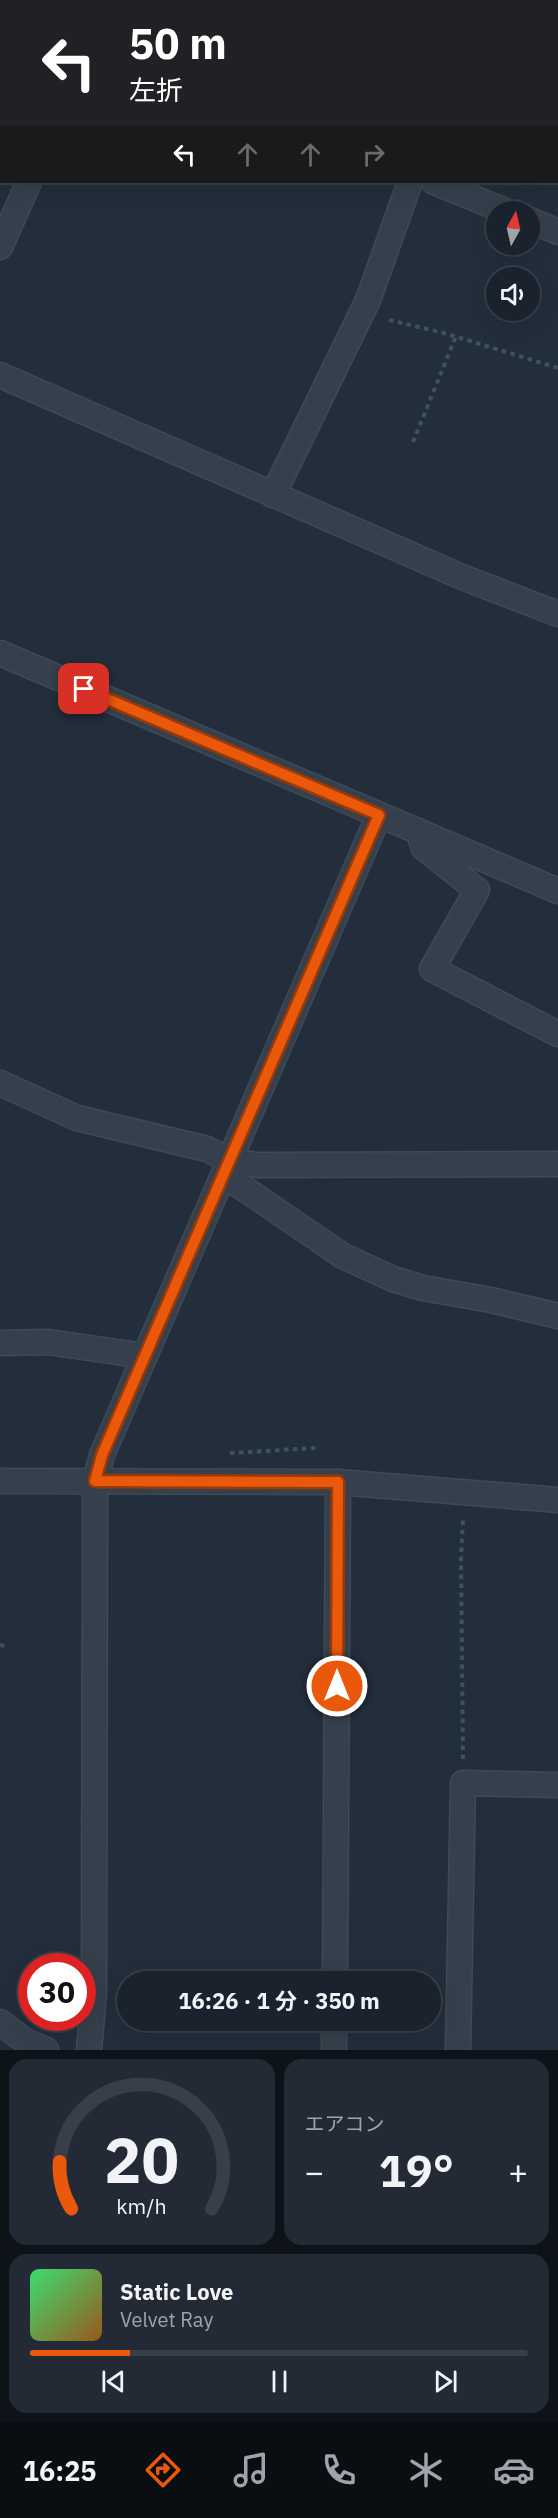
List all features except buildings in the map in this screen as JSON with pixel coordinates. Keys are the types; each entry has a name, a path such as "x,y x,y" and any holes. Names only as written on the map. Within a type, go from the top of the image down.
{"street":[{"path":"0,247 28,183"},
{"path":"273,495 362,311 410,183"},
{"path":"436,183 486,203"},
{"path":"540,224 558,232"},
{"path":"0,375 462,577 558,614"},
{"path":"0,653 558,891"},
{"path":"89,2050 94,1993 95,1481 102,1455 379,815"},
{"path":"418,831 424,848 477,890 432,969 558,1034"},
{"path":"0,1083 77,1118 207,1149 239,1185 343,1256 393,1279 423,1288 491,1300 558,1316"},
{"path":"227,1169 257,1165 558,1164"},
{"path":"0,1343 48,1342 145,1356"},
{"path":"0,1480 338,1482 558,1500"},
{"path":"335,1971 338,1482"},
{"path":"458,2050 463,1784 558,1785"},
{"path":"0,2022 25,2041 46,2050"},
{"path":"334,2031 334,2050"}],"path":[{"path":"362,311 456,336 558,368"},
{"path":"413,442 456,336"},
{"path":"463,1784 461,1560 464,1491"},
{"path":"0,1645 7,1646"}],"route":[{"path":"84,689 379,815 102,1455 95,1481 338,1482 337,1686"}]}
